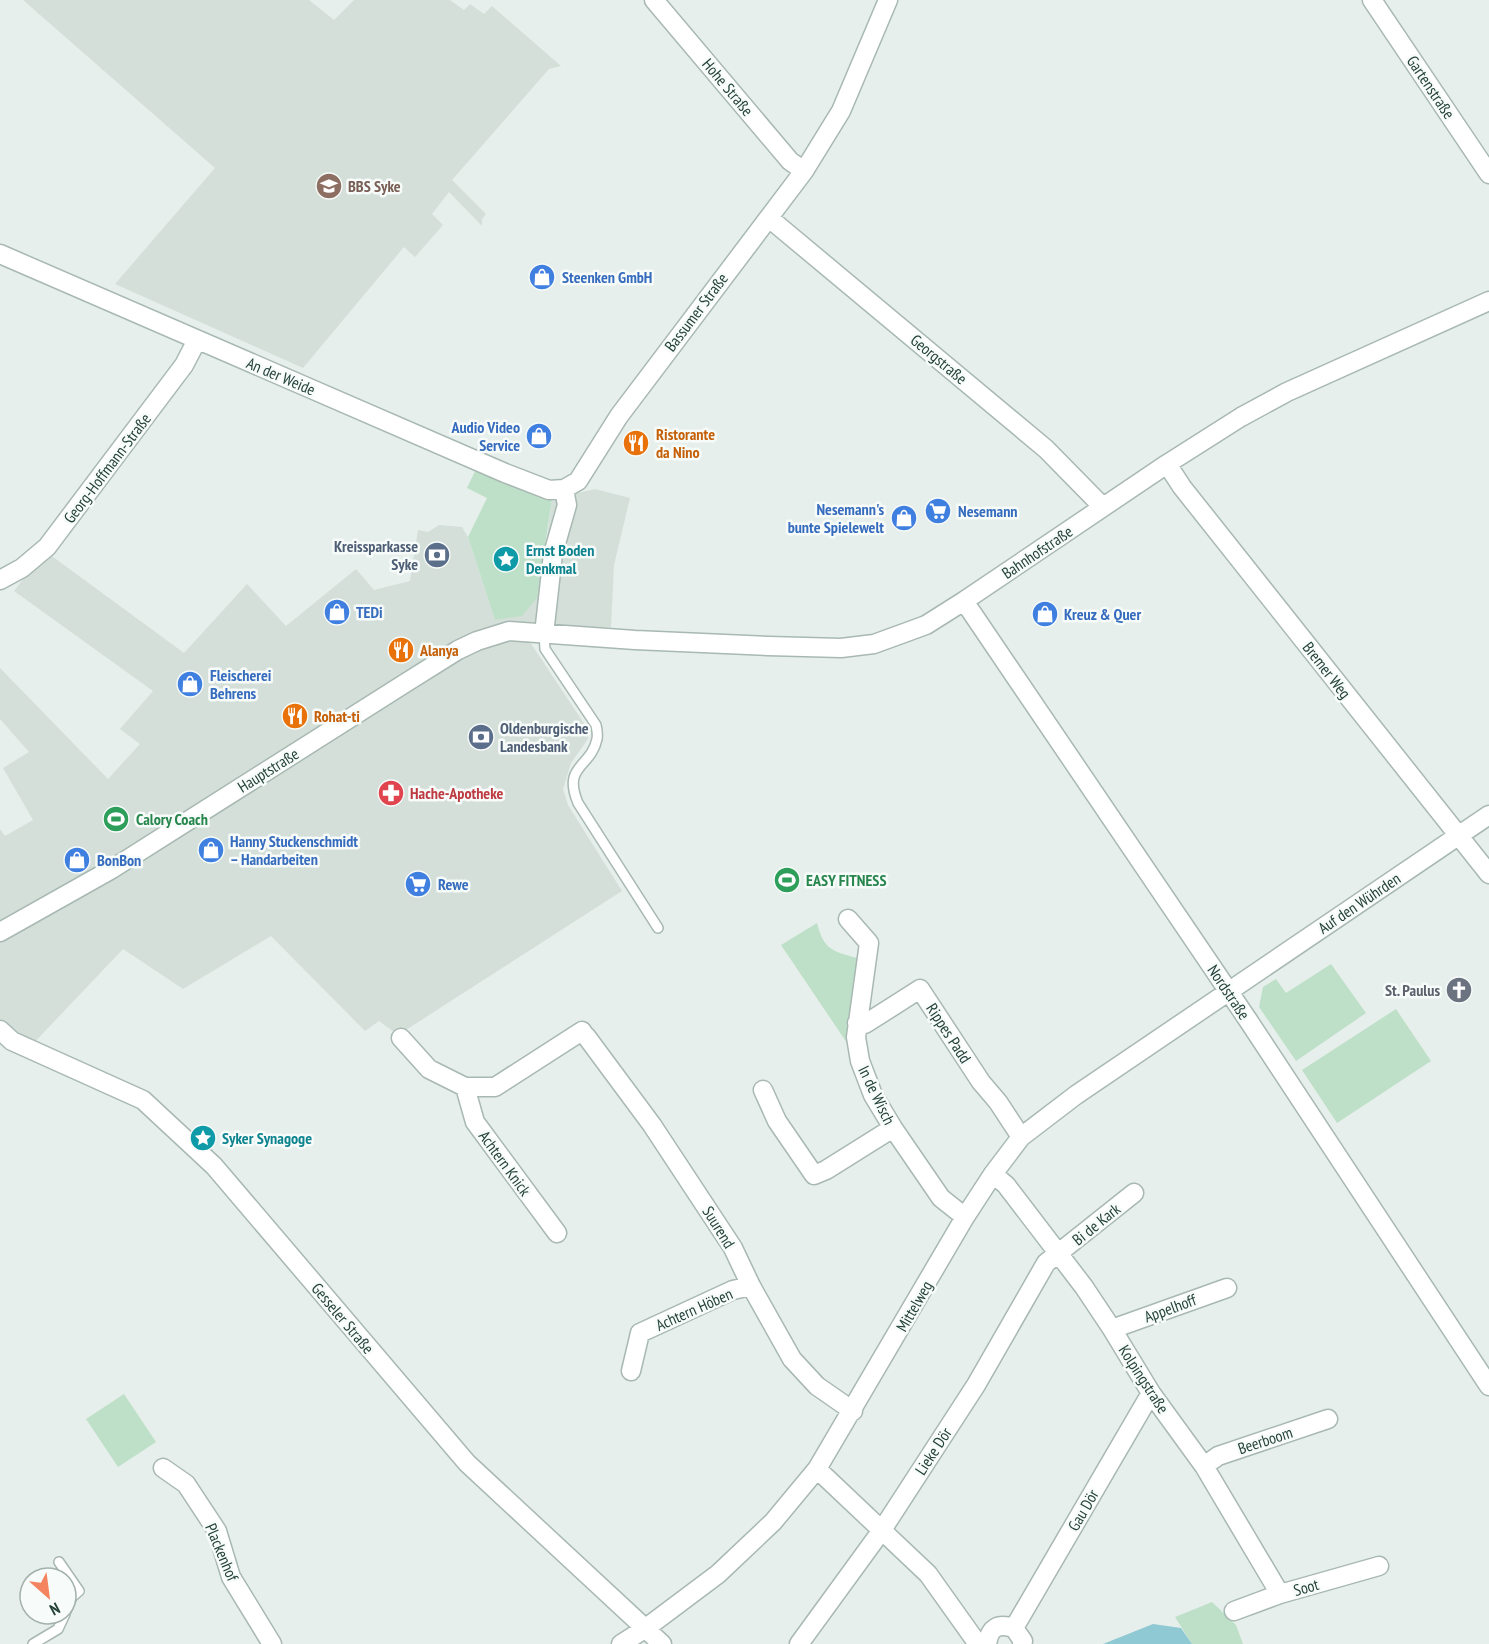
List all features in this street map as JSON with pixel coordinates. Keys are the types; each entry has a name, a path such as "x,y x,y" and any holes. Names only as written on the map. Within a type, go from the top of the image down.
{"street":[{"name":"Hohe Straße","path":"654,0 790,161 804,171"},
{"name":"Bassumer Straße","path":"564,489 578,482 619,416 804,171 841,111 888,0"},
{"name":"Gartenstraße","path":"1372,0 1489,174"},
{"name":"Georgstraße","path":"769,218 1046,449 1103,507"},
{"name":"An der Weide","path":"0,254 505,473 549,490 564,489"},
{"name":"Bahnhofstraße","path":"544,634 841,648 874,644 926,625 1240,417 1287,392 1489,301"},
{"name":"Georg-Hoffmann-Straße","path":"0,580 22,568 47,547 184,365 196,340"},
{"name":"Bremer Weg","path":"1167,464 1182,487 1489,874"},
{"path":"544,634 553,554 567,505 564,489"},
{"name":"Nordstraße","path":"964,601 1228,992 1489,1386"},
{"name":"Hauptstraße","path":"0,932 112,869 458,650 477,641 509,631 544,634"},
{"name":"Auf den Wührden","path":"1228,992 1489,815"},
{"name":"In de Wisch","path":"848,920 869,943 856,1037 860,1061 873,1095 941,1198 965,1217"},
{"name":"Rippes Padd","path":"857,1023 866,1024 920,989 981,1082 998,1102 1021,1137"},
{"name":"Mittelweg","path":"621,1644 645,1629 718,1574 772,1522 817,1469 965,1217 1021,1137 1076,1095 1228,992"},
{"name":"Gesseler Straße","path":"0,1030 12,1041 143,1100 151,1107 214,1166 467,1463 662,1644"},
{"name":"Suurend","path":"465,1087 495,1088 584,1034 685,1173 733,1248 751,1286 792,1359 817,1386 853,1411"},
{"path":"401,1038 429,1069 465,1087"},
{"name":"Achtern Knick","path":"465,1087 474,1122 556,1233"},
{"path":"762,1090 777,1121 814,1175 893,1128"},
{"name":"Kolpingstraße","path":"993,1174 1006,1185 1112,1329 1151,1393 1204,1466 1280,1594"},
{"name":"Bi de Kark","path":"1059,1255 1134,1193"},
{"name":"Lieke Dör","path":"799,1644 882,1530 976,1385 1046,1263 1059,1255"},
{"name":"Achtern Höben","path":"632,1371 640,1333 733,1290 751,1286"},
{"name":"Appelhoff","path":"1112,1329 1227,1288"},
{"name":"Gau Dör","path":"1018,1636 1151,1393"},
{"name":"Beerboom","path":"1204,1466 1218,1456 1328,1419"},
{"name":"Plackenhof","path":"163,1468 186,1484 218,1531 231,1577 272,1644"},
{"path":"817,1469 928,1574 975,1641 986,1644 994,1629 1005,1625 1018,1636"},
{"name":"Soot","path":"1234,1611 1280,1594 1379,1566"}],"lane":[{"path":"544,634 545,649 596,725 598,737 594,749 578,768 573,778 578,803 657,928"},
{"path":"59,1562 62,1566"},
{"path":"33,1644 59,1626"}],"shaded area":[{"name":"BBS Syke","path":"23,0 309,0 334,20 354,0 450,0 464,10 470,4 484,14 492,6 561,66 549,69 452,180 486,214 482,219 482,226 449,192 432,214 443,225 415,257 404,247 303,368 115,284 215,168"},
{"path":"595,489 630,498 614,565 611,627 522,630 587,728 588,739 571,763 563,789 568,805 622,891 398,1035 379,1021 365,1031 271,936 183,989 123,949 29,1048 0,1029 0,829 5,836 33,820 3,768 29,752 0,719 0,668 108,779 140,744 120,729 153,691 14,591 45,551 184,653 247,584 286,626 356,569 374,590 410,581 418,530 428,532 439,525 462,527 468,537 495,620 545,553 552,499"}],"green space":[{"path":"477,467 552,499 537,598 522,616 495,620 468,537 487,498 467,488"},
{"path":"817,923 823,939 830,948 857,958 847,1043 781,945"},
{"path":"1331,964 1366,1013 1296,1061 1259,1007 1263,987 1276,979 1286,993"},
{"path":"1396,1009 1431,1061 1337,1123 1302,1070"},
{"path":"124,1394 156,1442 118,1467 86,1419"},
{"path":"1212,1602 1236,1625 1243,1644 1192,1644 1175,1617"}],"water":[{"path":"1153,1624 1181,1628 1192,1644 1103,1644"}],"place":[{"name":"BBS Syke","path":"329,186"},
{"name":"Steenken GmbH","path":"542,277"},
{"name":"Audio Video Service","path":"539,436"},
{"name":"Ristorante da Nino","path":"636,443"},
{"name":"Nesemann","path":"938,511"},
{"name":"Nesemann's bunte Spielewelt","path":"904,518"},
{"name":"Kreissparkasse Syke","path":"437,555"},
{"name":"Ernst Boden Denkmal","path":"506,559"},
{"name":"TEDi","path":"337,612"},
{"name":"Kreuz & Quer","path":"1045,614"},
{"name":"Alanya","path":"401,650"},
{"name":"Fleischerei Behrens","path":"190,684"},
{"name":"Rohat-ti","path":"295,716"},
{"name":"Oldenburgische Landesbank","path":"481,737"},
{"name":"Hache-Apotheke","path":"391,793"},
{"name":"Calory Coach","path":"116,819"},
{"name":"Hanny Stuckenschmidt – Handarbeiten","path":"211,850"},
{"name":"BonBon","path":"77,860"},
{"name":"EASY FITNESS","path":"787,880"},
{"name":"Rewe","path":"418,884"},
{"name":"St. Paulus","path":"1459,990"},
{"name":"Syker Synagoge","path":"203,1138"}]}
